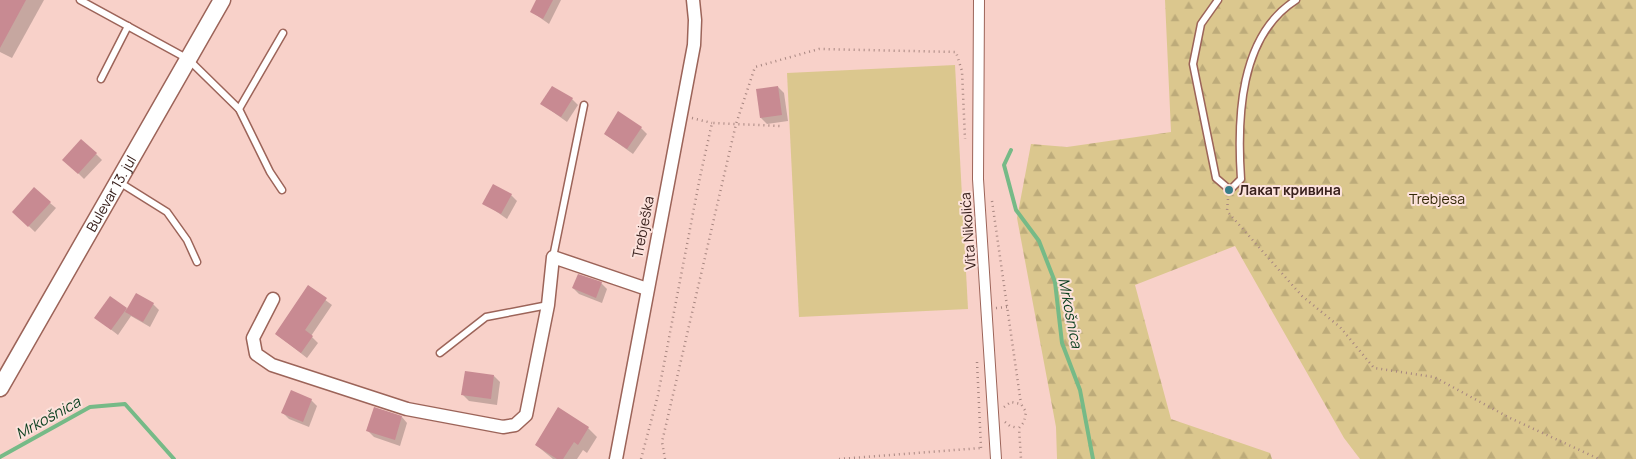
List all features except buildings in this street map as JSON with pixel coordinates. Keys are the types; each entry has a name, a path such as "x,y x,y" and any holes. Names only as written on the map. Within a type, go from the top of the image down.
{"street":[{"name":"Bulevar 13. jul","path":"0,388 222,0"},
{"name":"Trebješka","path":"616,459 646,289 694,45 695,20 693,0"},
{"name":"Vita Nikolića","path":"979,0 978,171 997,411 996,459"},
{"path":"273,300 253,338 256,354 272,365 408,409 502,427 516,425 526,415 548,305 553,257 646,289"}],"lane":[{"path":"80,0 188,60 239,109 270,172 282,190"},
{"path":"1218,0 1201,24 1194,64 1216,178 1230,190 1241,179 1239,140 1246,77 1262,33 1296,0"},
{"path":"101,79 128,26"},
{"path":"239,109 283,33"},
{"path":"553,257 584,105"},
{"path":"118,181 167,212 187,240 197,262"},
{"path":"440,353 486,317 548,305"}],"path":[{"path":"665,459 662,442 736,124 755,67 818,49 956,52 962,71 965,140"},
{"path":"680,114 712,124 781,126"},
{"path":"641,459 658,395 712,124"},
{"path":"1229,197 1227,211 1302,296 1340,327 1374,368 1434,376 1510,418 1599,459"},
{"path":"992,199 1021,404 1026,412 1024,422 1019,428 1021,459"},
{"path":"839,459 981,448 976,358"},
{"path":"997,411 1011,402 1021,404"},
{"path":"997,411 1004,408"},
{"path":"1004,421 1010,426 1019,428"}],"green space":[{"name":"Trebjesa","path":"1165,0 1636,0 1636,459 1360,459 1344,438 1235,246 1135,285 1171,419 1270,453 1272,459 1057,459 1056,427 1017,218 1031,144 1067,147 1171,132"},
{"path":"955,65 968,309 799,317 787,73"}],"waterway":[{"name":"Mrkošnica","path":"1011,150 1004,165 1016,210 1039,241 1055,282 1062,343 1080,390 1093,459"},
{"name":"Mrkošnica","path":"0,457 90,407 125,404 174,459"}],"place":[{"name":"Лакат кривина","path":"1229,190"}]}
